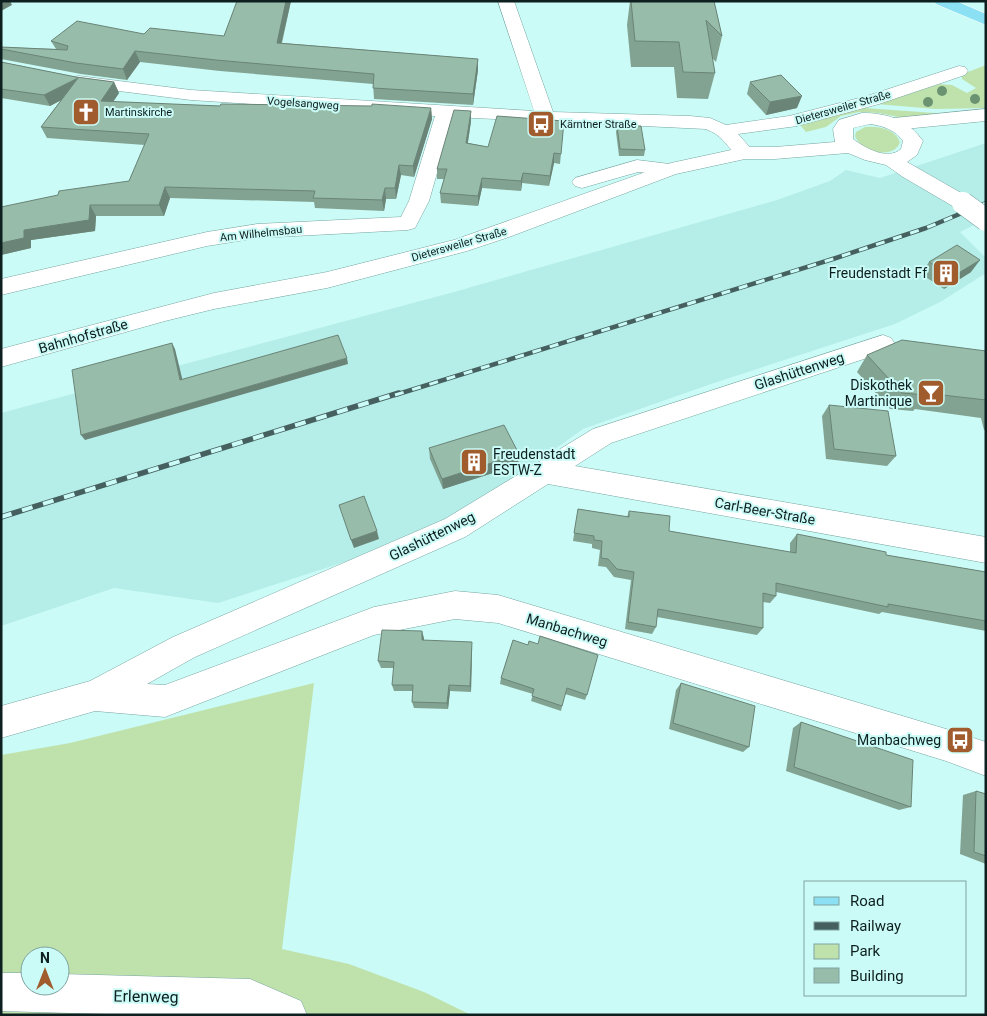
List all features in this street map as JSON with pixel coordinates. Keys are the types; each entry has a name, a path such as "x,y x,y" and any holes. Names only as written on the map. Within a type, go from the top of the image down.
{"main road":[{"path":"942,1 986,20"},
{"path":"977,1 986,5"}],"street":[{"path":"506,1 545,116"},
{"name":"Dietersweiler Straße","path":"724,131 790,122 874,100 959,71"},
{"name":"Vogelsangweg","path":"63,78 191,95 445,112 710,124 724,131 745,153"},
{"name":"Am Wilhelmsbau","path":"1,287 207,239 257,232 408,223 419,201 445,112"},
{"path":"894,124 986,115"},
{"name":"Dietersweiler Straße","path":"745,153 766,142 842,129 846,124 862,119 872,118 894,124"},
{"path":"842,129 844,141 850,147 868,157 909,159 986,121"},
{"path":"894,124 903,129 909,159 986,220"},
{"name":"Dietersweiler Straße","path":"165,313 214,301 327,280 459,246 671,169 745,153 775,153 850,147"},
{"path":"582,182 637,166 671,169"},
{"name":"Bahnhofstraße","path":"1,358 165,313"},
{"name":"Glashüttenweg","path":"1,722 95,695 184,647 455,528 602,436 883,344"},
{"name":"Carl-Beer-Straße","path":"545,472 986,550"},
{"name":"Manbachweg","path":"374,621 454,605 498,609 946,744 986,759"},
{"name":"Glashüttenweg","path":"95,695 164,702 374,621"},
{"name":"Erlenweg","path":"1,992 250,998 287,1015"}],"shaded area":[{"path":"986,143 986,219 960,232 986,258 986,273 942,301 895,324 711,384 583,429 527,469 468,522 218,603 114,588 1,626 1,413 454,292 777,200 830,181 846,170 880,178"}],"green space":[{"path":"986,65 986,108 935,109 876,104 940,84 952,85 967,93 976,88 962,79 962,76"},
{"path":"865,108 949,114 903,118 879,113 859,112 841,116 826,127 806,132 800,125"},
{"path":"865,127 875,127 890,131 900,142 897,148 891,151 877,152 863,146 855,136 856,132"},
{"path":"314,683 282,949 349,964 424,992 471,1015 1,1015 1,755 70,743"}],"building":[{"path":"237,1 286,1 277,43 478,59 473,94 373,88 374,74 135,51 123,69 76,63 1,49 1,47 67,50 68,46 51,41 77,21 144,34 150,28 224,36"},
{"path":"631,1 714,1 722,36 706,20 715,73 683,72 679,42 635,41"},
{"path":"1,62 76,77 114,82 101,101 220,106 221,104 372,106 372,104 431,108 413,166 399,165 395,188 385,188 382,200 313,198 315,191 165,187 159,205 90,205 89,220 24,230 24,238 1,243 1,207 58,195 59,191 129,181 149,134 41,127 78,78 44,95 1,89"},
{"path":"781,75 802,96 770,102 750,82"},
{"path":"454,110 471,111 466,143 488,147 497,116 564,121 561,154 554,153 550,176 523,173 521,181 482,178 478,196 440,193 447,169 437,169"},
{"path":"617,126 641,126 645,150 620,149"},
{"path":"957,245 980,260 952,277 929,262"},
{"path":"338,335 347,358 81,435 72,370 172,343 180,380"},
{"path":"902,340 986,351 986,400 925,393 926,395 902,393 867,355"},
{"path":"829,405 888,411 896,456 834,449"},
{"name":"Freudenstadt ESTW-Z","path":"504,425 519,454 442,479 429,448"},
{"path":"364,496 377,531 351,540 339,505"},
{"path":"578,509 629,517 629,511 670,516 669,531 796,553 797,534 886,552 886,555 986,572 986,621 888,604 888,607 776,583 776,596 763,593 763,628 658,609 656,627 628,622 634,572 617,569 608,559 601,558 602,541 594,540 594,536 574,533"},
{"path":"382,630 422,631 422,640 472,642 470,686 449,685 447,703 412,702 413,685 392,685 394,662 378,661"},
{"path":"540,636 598,655 587,695 567,688 562,706 532,696 534,689 501,678 513,640 528,645 529,641 538,644"},
{"path":"681,683 755,706 749,747 673,723"},
{"path":"801,722 913,760 911,807 794,767"},
{"path":"976,791 986,794 986,856 974,852"}],"railway":[{"path":"395,395 836,258 926,228 986,203"},
{"path":"1,517 399,393"}],"place":[{"name":"Martinskirche","path":"86,112"},
{"name":"Kärntner Straße","path":"541,124"},
{"name":"Freudenstadt Ff","path":"946,273"},
{"name":"Diskothek Martinique","path":"931,393"},
{"name":"Freudenstadt ESTW-Z","path":"474,462"},
{"name":"Manbachweg","path":"960,740"}]}
